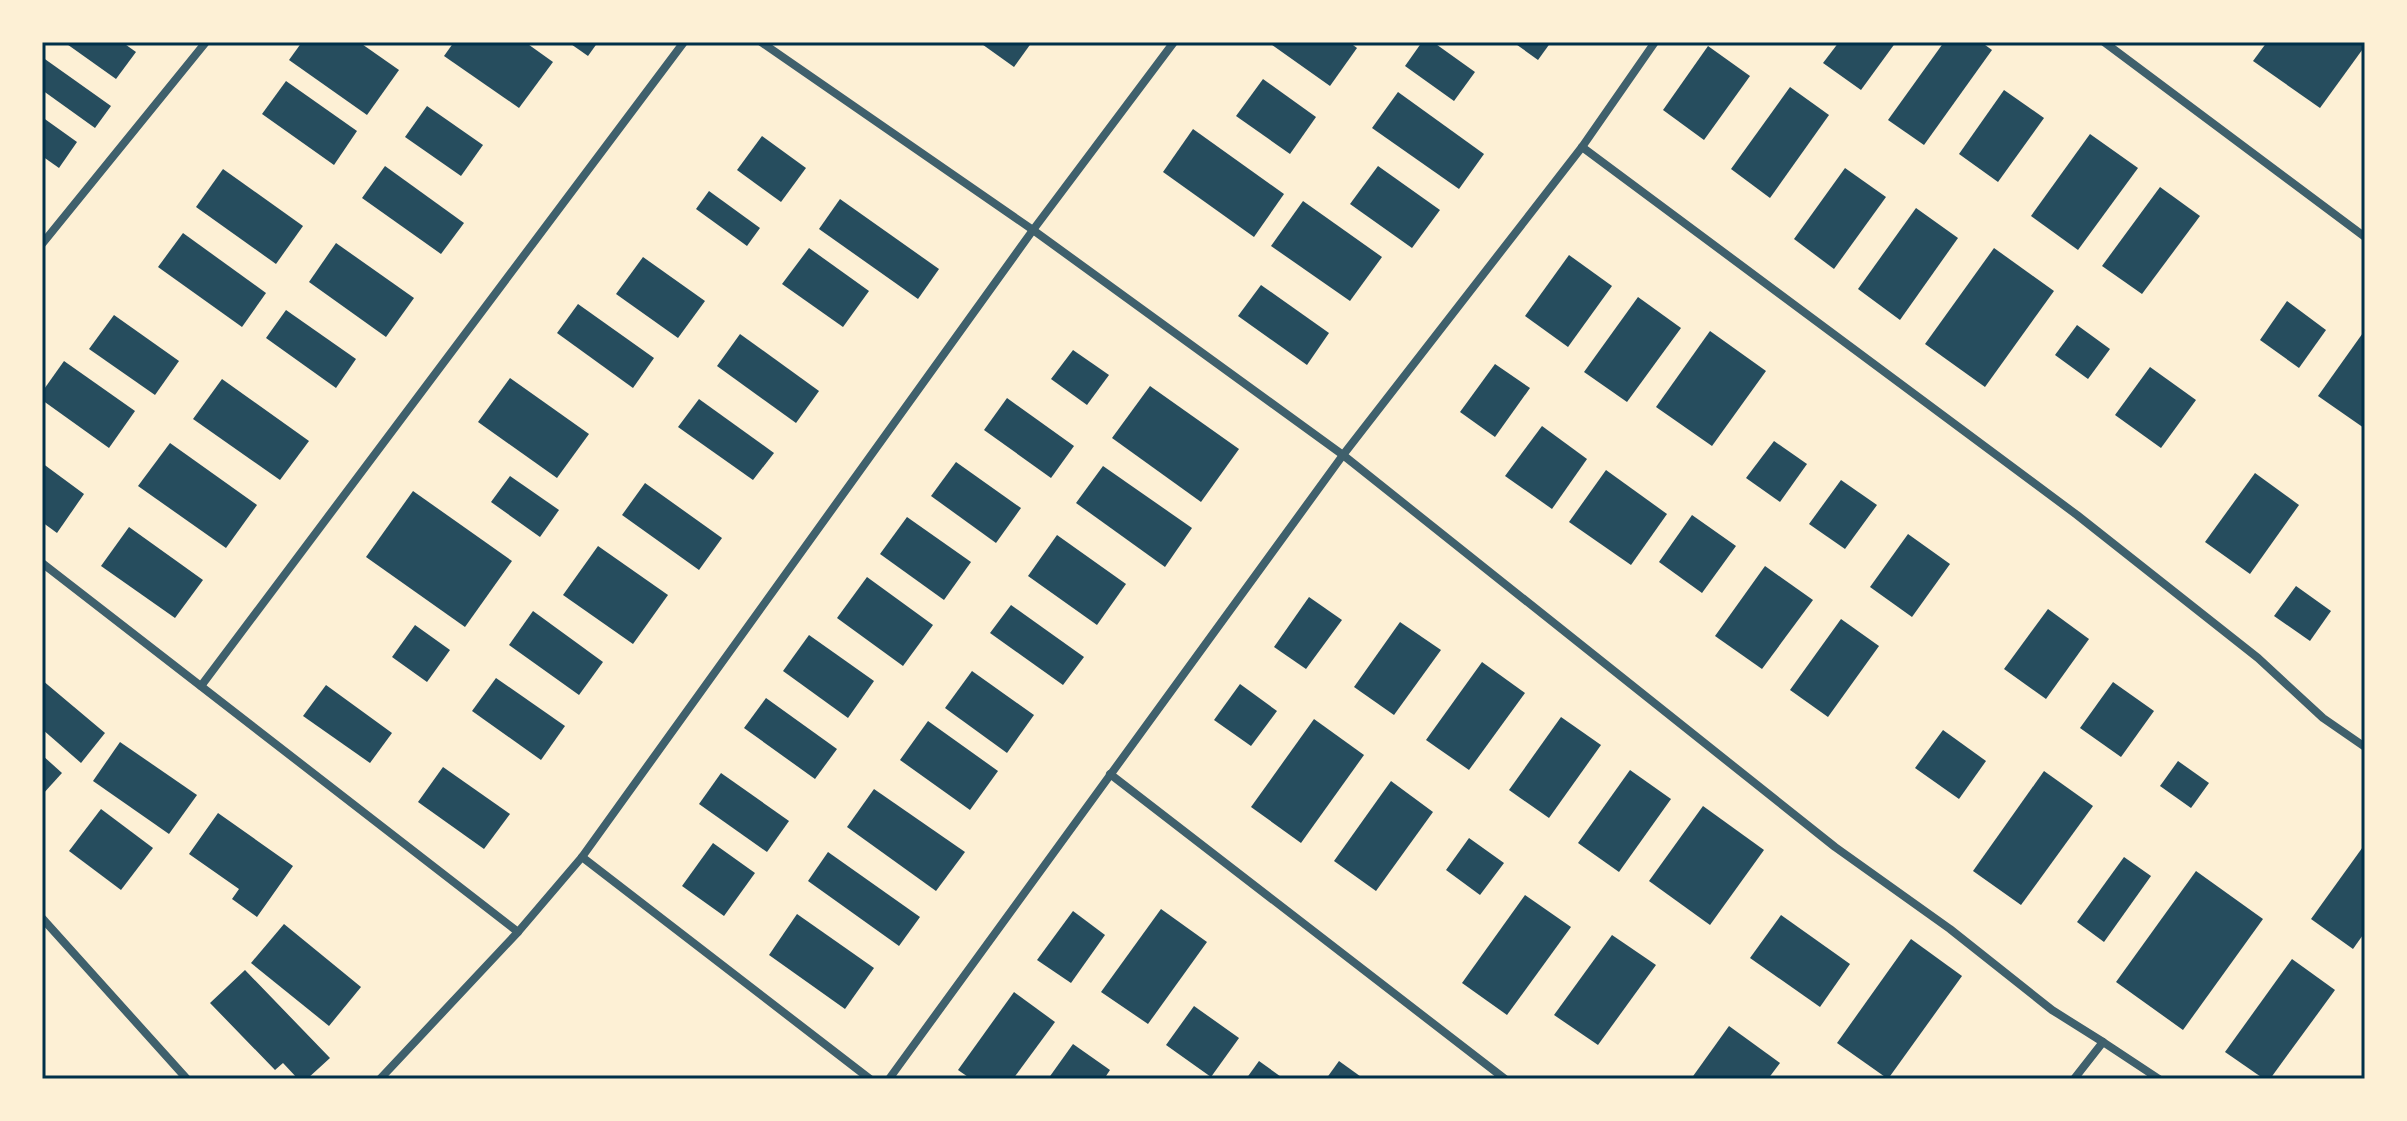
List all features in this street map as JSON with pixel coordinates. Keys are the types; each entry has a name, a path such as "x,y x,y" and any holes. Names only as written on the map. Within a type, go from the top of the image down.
{"street":[{"path":"42,244 206,42"},
{"path":"201,686 684,42"},
{"path":"761,42 1033,230 1343,455 1835,847 1950,929 2052,1010 2159,1079"},
{"path":"380,1079 518,932 582,857 1033,230 1174,42"},
{"path":"889,1079 1343,455 1582,147 1655,42"},
{"path":"2104,42 2365,237"},
{"path":"1582,147 2077,515 2258,658 2323,718 2365,747"},
{"path":"42,563 518,932"},
{"path":"1110,774 1505,1079"},
{"path":"582,857 870,1079"},
{"path":"42,918 187,1079"},
{"path":"2074,1079 2103,1042"}],"building":[{"path":"64,42 122,42 136,52 116,79"},
{"path":"302,42 359,42 399,70 367,115 289,60"},
{"path":"454,42 525,42 553,62 519,108 444,56"},
{"path":"568,42 598,42 588,56"},
{"path":"979,42 1032,42 1014,67"},
{"path":"1268,42 1349,42 1357,48 1330,86"},
{"path":"1422,42 1433,42 1475,72 1454,101 1405,66"},
{"path":"1513,42 1551,42 1538,60"},
{"path":"1839,42 1896,42 1861,90 1823,63"},
{"path":"1944,42 1981,42 1992,50 1924,145 1888,120"},
{"path":"2267,42 2365,42 2365,46 2320,108 2253,61"},
{"path":"1708,46 1750,76 1704,140 1663,110"},
{"path":"42,57 111,106 95,128 42,90"},
{"path":"1263,79 1316,117 1290,154 1236,116"},
{"path":"286,81 357,131 334,165 262,114"},
{"path":"1790,87 1829,115 1770,198 1731,169"},
{"path":"2004,90 2044,118 1998,182 1959,154"},
{"path":"1398,92 1484,154 1459,189 1372,128"},
{"path":"427,106 483,145 461,176 405,137"},
{"path":"42,117 77,142 59,168 42,156"},
{"path":"1193,129 1284,194 1254,237 1163,172"},
{"path":"2090,134 2138,168 2078,250 2031,216"},
{"path":"762,136 806,168 781,202 737,170"},
{"path":"385,166 464,223 441,254 362,198"},
{"path":"1378,166 1440,210 1412,248 1350,204"},
{"path":"1845,168 1886,197 1834,269 1794,239"},
{"path":"223,169 303,226 276,264 196,207"},
{"path":"2160,187 2200,216 2142,294 2102,266"},
{"path":"709,191 760,228 747,246 696,209"},
{"path":"840,199 939,269 918,299 819,229"},
{"path":"1303,201 1382,257 1350,301 1271,246"},
{"path":"1916,208 1958,238 1900,320 1858,289"},
{"path":"183,233 266,293 242,327 158,267"},
{"path":"336,243 414,298 386,337 309,282"},
{"path":"809,248 869,291 843,327 782,284"},
{"path":"1994,248 2054,291 1985,387 1925,344"},
{"path":"1569,255 1612,286 1568,347 1525,316"},
{"path":"643,257 705,301 678,338 616,294"},
{"path":"1261,285 1329,333 1307,365 1238,316"},
{"path":"1638,297 1681,328 1627,402 1584,372"},
{"path":"2287,301 2326,330 2299,368 2260,340"},
{"path":"578,304 654,358 633,388 557,333"},
{"path":"286,310 356,359 336,388 266,338"},
{"path":"114,315 179,361 155,395 89,349"},
{"path":"2077,325 2110,349 2088,379 2055,355"},
{"path":"2365,330 2365,426 2364,428 2318,396"},
{"path":"1710,331 1766,371 1712,446 1656,407"},
{"path":"740,334 819,391 796,423 717,366"},
{"path":"1073,350 1109,375 1087,405 1051,379"},
{"path":"64,361 135,411 109,448 42,400 42,392"},
{"path":"1495,364 1530,388 1495,437 1460,412"},
{"path":"2150,367 2196,400 2161,448 2115,415"},
{"path":"510,378 589,434 557,478 478,422"},
{"path":"222,379 309,441 280,480 193,419"},
{"path":"1150,386 1239,449 1201,502 1112,438"},
{"path":"1007,398 1074,446 1051,478 984,430"},
{"path":"699,399 774,453 753,480 678,427"},
{"path":"1542,426 1587,459 1552,509 1505,476"},
{"path":"1774,441 1807,464 1780,502 1746,478"},
{"path":"170,443 257,505 226,548 138,486"},
{"path":"956,462 1021,508 996,543 931,496"},
{"path":"42,463 84,494 57,533 42,522"},
{"path":"1103,466 1192,528 1165,567 1076,503"},
{"path":"1606,470 1667,514 1631,565 1569,522"},
{"path":"2255,473 2299,505 2250,574 2205,542"},
{"path":"510,476 559,510 540,537 491,502"},
{"path":"1841,480 1877,505 1845,549 1809,524"},
{"path":"645,483 722,538 699,570 622,515"},
{"path":"413,491 512,561 465,627 366,557"},
{"path":"1692,515 1736,546 1702,593 1659,562"},
{"path":"907,517 971,562 944,600 880,554"},
{"path":"129,527 203,580 175,618 101,566"},
{"path":"1908,534 1950,564 1912,617 1870,587"},
{"path":"1057,535 1126,584 1097,625 1028,576"},
{"path":"598,546 668,595 633,644 563,595"},
{"path":"1765,566 1813,600 1762,669 1715,636"},
{"path":"867,577 933,625 903,666 837,618"},
{"path":"2296,586 2331,611 2310,641 2274,616"},
{"path":"1309,597 1342,620 1306,669 1274,647"},
{"path":"1011,605 1084,657 1063,685 990,633"},
{"path":"2048,609 2089,639 2046,699 2004,669"},
{"path":"533,611 603,662 579,695 509,645"},
{"path":"1841,619 1879,646 1828,717 1790,690"},
{"path":"1400,622 1441,650 1394,715 1354,687"},
{"path":"415,625 450,650 427,682 392,657"},
{"path":"809,635 874,681 848,718 783,671"},
{"path":"1482,662 1525,693 1469,770 1426,740"},
{"path":"972,671 1034,715 1007,753 945,708"},
{"path":"496,678 565,726 541,760 472,711"},
{"path":"42,680 105,733 81,763 42,729"},
{"path":"2113,682 2154,711 2121,757 2080,728"},
{"path":"1240,684 1277,711 1251,746 1214,720"},
{"path":"326,685 392,733 370,763 303,716"},
{"path":"766,698 837,749 815,779 744,728"},
{"path":"1561,717 1601,745 1549,818 1509,790"},
{"path":"1314,719 1364,755 1301,843 1251,807"},
{"path":"928,721 998,771 970,810 900,760"},
{"path":"1943,730 1986,761 1959,799 1915,768"},
{"path":"120,742 197,795 169,834 93,781"},
{"path":"42,755 62,773 42,795"},
{"path":"2178,761 2209,783 2191,808 2160,786"},
{"path":"443,767 510,814 484,849 418,802"},
{"path":"1630,770 1671,799 1619,872 1578,843"},
{"path":"2044,771 2093,806 2021,905 1973,871"},
{"path":"721,773 789,821 767,852 699,804"},
{"path":"1391,781 1433,812 1376,891 1334,861"},
{"path":"874,789 965,852 936,891 847,827"},
{"path":"1703,806 1764,850 1710,925 1649,881"},
{"path":"101,809 153,848 121,890 69,851"},
{"path":"218,813 293,866 257,917 232,899 239,889 189,854"},
{"path":"1469,838 1504,863 1480,895 1446,870"},
{"path":"713,843 755,873 724,916 682,886"},
{"path":"2365,844 2365,932 2353,949 2311,919"},
{"path":"828,852 920,917 899,946 808,881"},
{"path":"2124,857 2151,876 2104,942 2077,922"},
{"path":"2196,871 2263,919 2183,1030 2116,982"},
{"path":"1525,895 1571,927 1507,1015 1462,983"},
{"path":"1161,909 1207,942 1148,1024 1101,992"},
{"path":"1073,911 1105,935 1071,983 1037,960"},
{"path":"797,914 874,968 845,1009 769,955"},
{"path":"1781,915 1850,964 1820,1007 1750,958"},
{"path":"284,924 361,987 329,1026 251,963"},
{"path":"1612,935 1656,965 1598,1045 1554,1015"},
{"path":"1911,939 1962,976 1888,1079 1837,1043"},
{"path":"2292,959 2335,990 2270,1079 2264,1079 2225,1052"},
{"path":"245,970 330,1058 307,1079 298,1079 283,1063 275,1070 210,1003"},
{"path":"1014,992 1055,1022 1013,1079 971,1079 958,1070"},
{"path":"1194,1006 1239,1038 1211,1077 1166,1045"},
{"path":"1729,1026 1780,1063 1768,1079 1691,1079"},
{"path":"1073,1044 1110,1070 1104,1079 1048,1079"},
{"path":"1259,1061 1284,1079 1246,1079"},
{"path":"1339,1061 1364,1079 1326,1079"}]}
